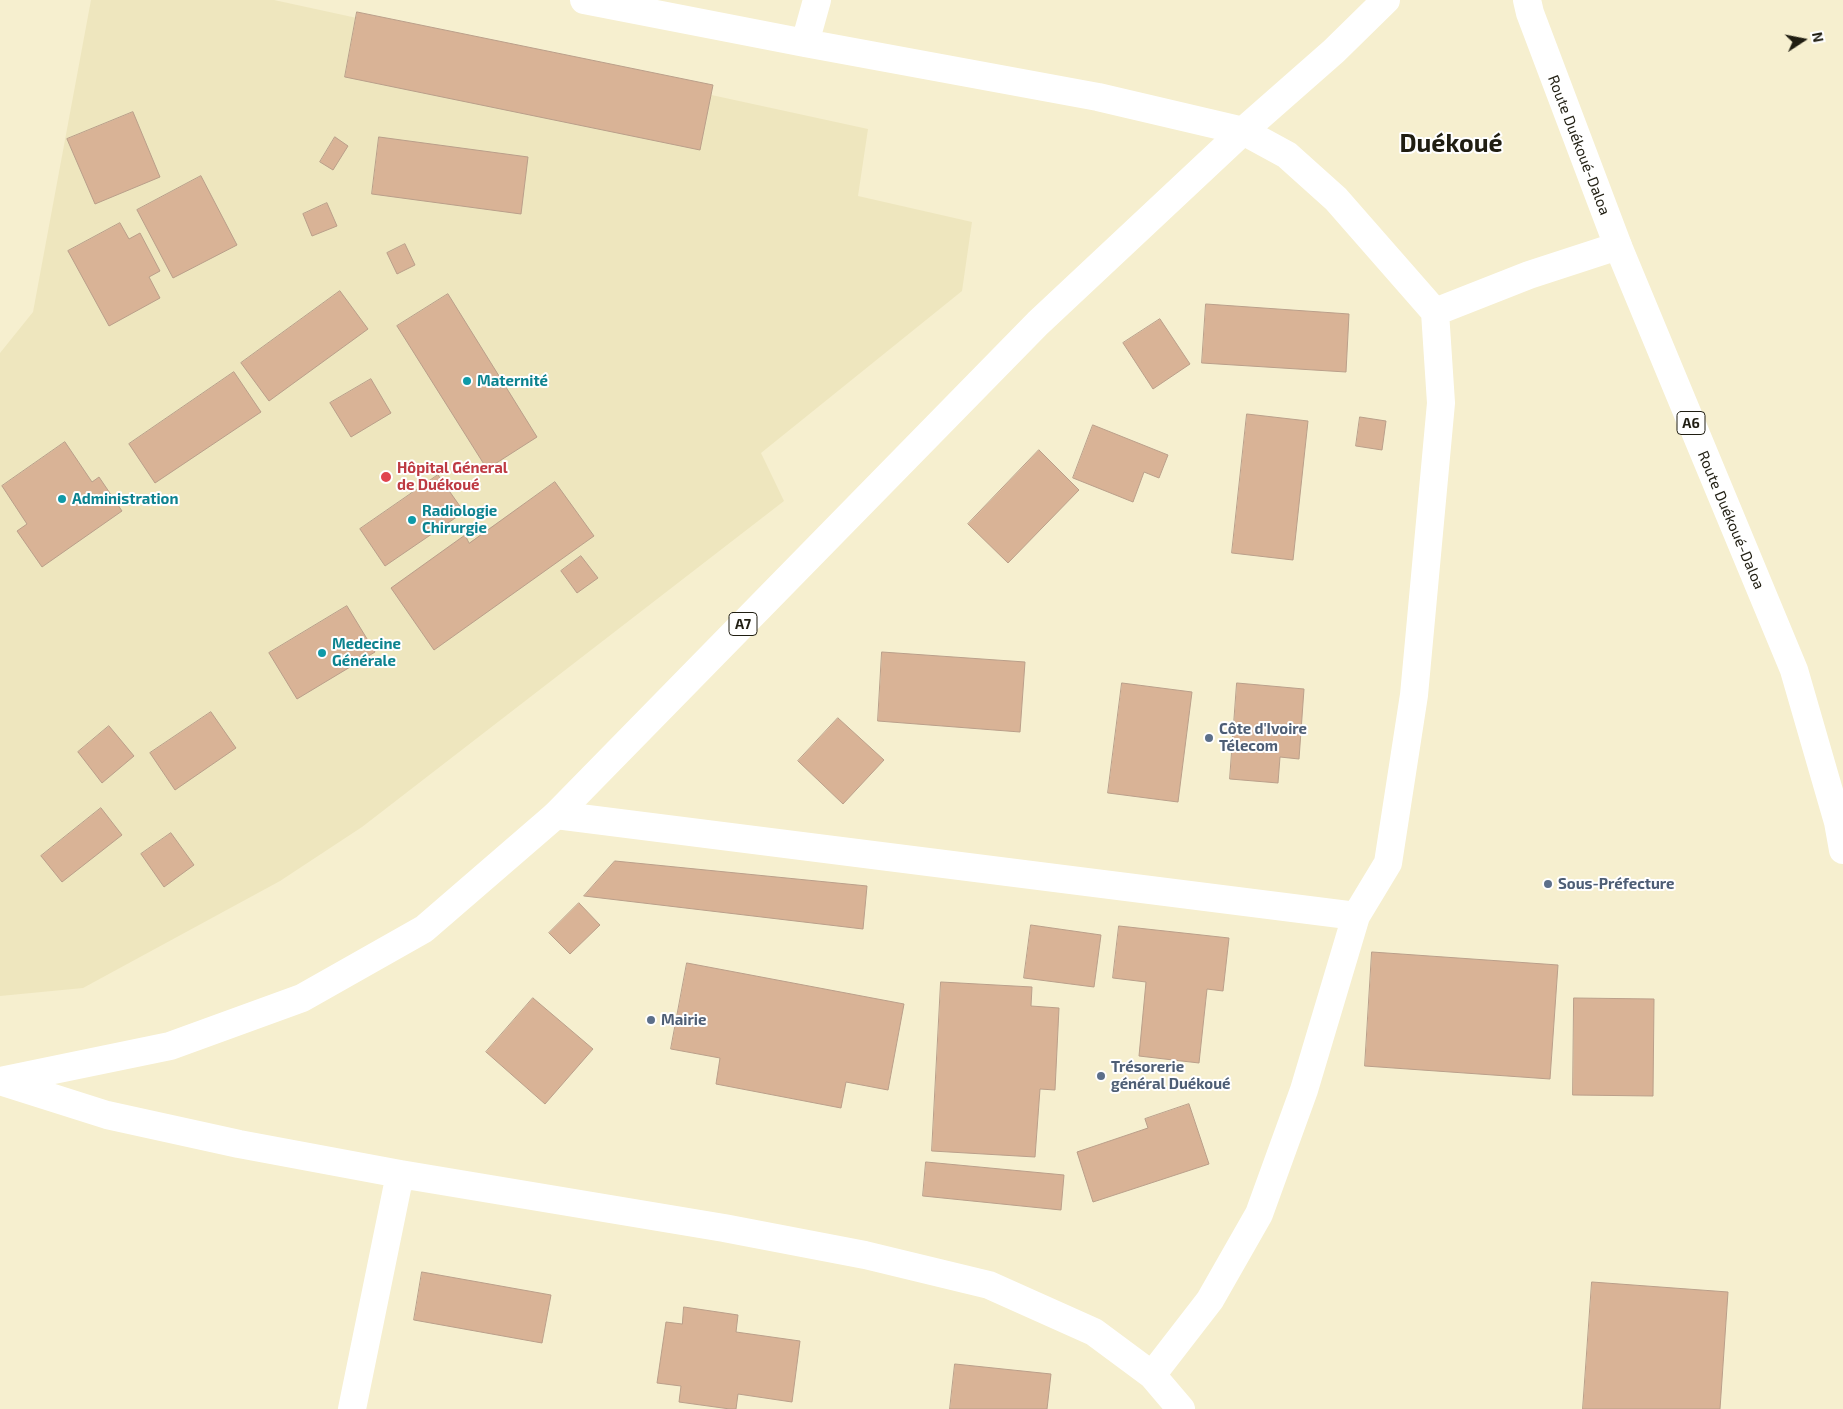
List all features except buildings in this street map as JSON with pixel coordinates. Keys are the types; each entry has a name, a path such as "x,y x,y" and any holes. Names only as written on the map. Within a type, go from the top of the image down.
{"main road":[{"path":"584,0 1098,97 1243,131 1286,155 1336,199 1436,312 1441,403 1414,695 1388,863 1356,916 1304,1090 1259,1214 1210,1300 1152,1375"},
{"path":"805,43 817,0"},
{"name":"A7","path":"0,1081 170,1046 302,998 424,929 556,814 1038,323 1243,131 1334,51 1386,0"},
{"name":"Route Duékoué-Daloa","path":"1527,0 1530,13 1618,246 1794,670 1838,822 1843,850"},
{"path":"1436,312 1529,276 1618,246"},
{"path":"556,814 1356,916"},
{"path":"0,1081 107,1116 238,1144 865,1255 989,1285 1094,1332 1152,1375 1181,1409"},
{"path":"352,1409 400,1174"}],"shaded area":[{"name":"Hôpital Géneral de Duékoué","path":"91,0 274,0 868,129 858,196 972,222 962,291 761,453 784,501 362,827 280,881 83,988 0,996 0,353 33,312"}],"place":[{"name":"Maternité","path":"467,381"},
{"name":"Hôpital Géneral de Duékoué","path":"386,477"},
{"name":"Administration","path":"62,499"},
{"name":"Radiologie Chirurgie","path":"412,520"},
{"name":"Medecine Générale","path":"322,653"},
{"name":"Côte d'Ivoire Télecom","path":"1209,738"},
{"name":"Sous-Préfecture","path":"1548,884"},
{"name":"Mairie","path":"651,1020"},
{"name":"Trésorerie général Duékoué","path":"1101,1076"}],"district":[{"name":"Duékoué","path":"1451,144"}]}
